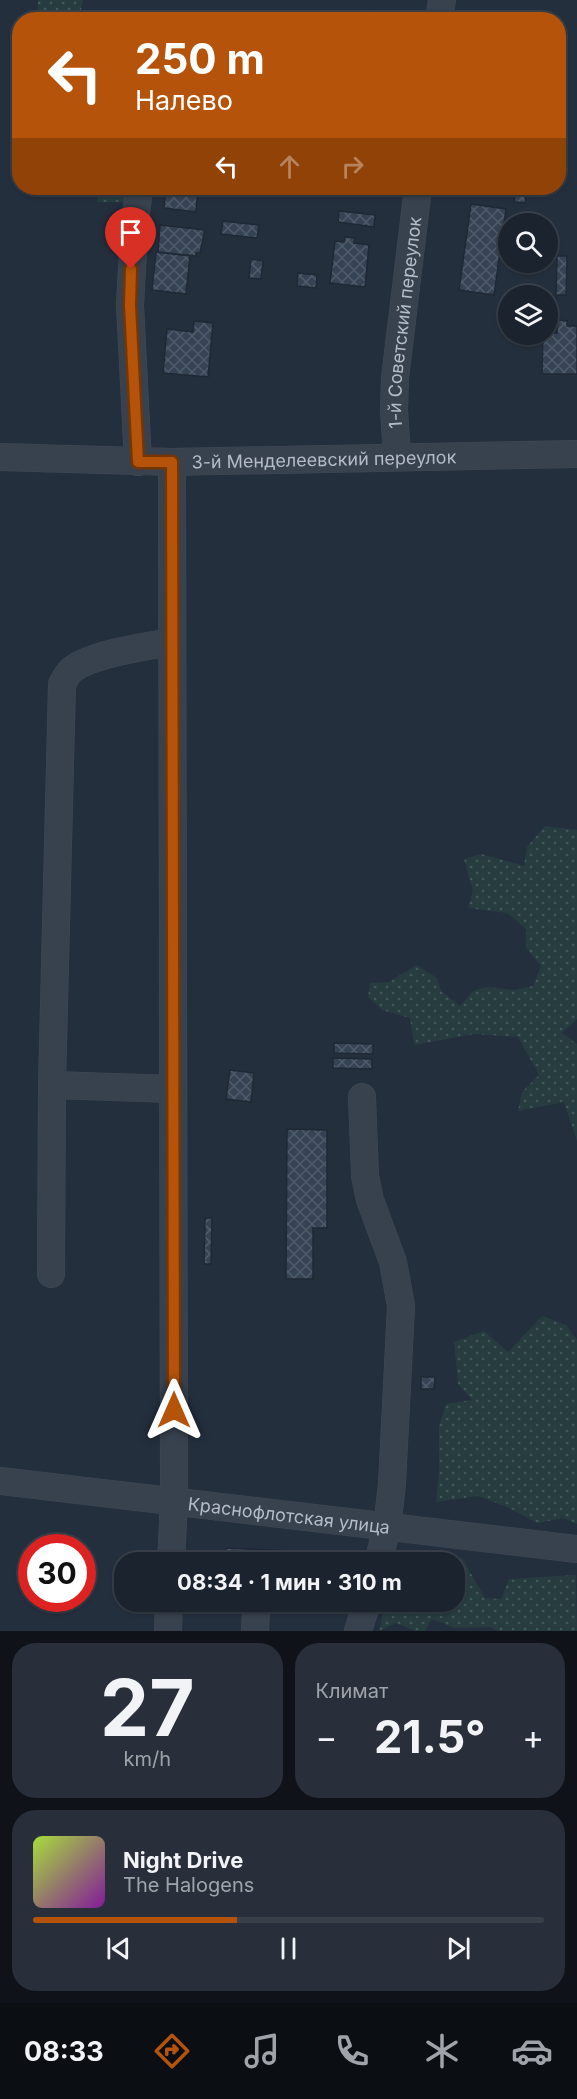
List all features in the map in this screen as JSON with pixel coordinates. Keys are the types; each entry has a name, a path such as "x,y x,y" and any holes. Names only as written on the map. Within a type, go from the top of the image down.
{"street":[{"path":"138,195 130,305 138,462"},
{"name":"1-й Советский переулок","path":"397,457 394,410 395,378 417,195"},
{"name":"3-й Менделеевский переулок","path":"0,457 172,462 577,454"},
{"path":"172,462 174,1501 172,1552"},
{"path":"51,1274 52,1085 62,684 70,670 81,663 131,649 172,642"},
{"path":"52,1085 173,1089"},
{"path":"362,1097 365,1176 370,1200 393,1262 401,1306 393,1472 387,1527 381,1552"},
{"name":"Краснофлотская улица","path":"0,1481 577,1549"},
{"path":"168,1631 169,1612"},
{"path":"255,1631 256,1612"},
{"path":"358,1631 364,1612"}],"green space":[{"path":"38,0 83,0 80,12 37,12"},
{"path":"98,195 125,195 123,202 97,202"},
{"path":"545,826 577,830 577,1019 562,1033 577,1044 577,1141 564,1102 518,1111 522,1092 539,1075 518,1037 474,1034 414,1045 410,1018 382,1010 368,997 370,983 389,982 417,965 437,978 441,991 460,1006 473,991 487,987 514,990 533,986 541,966 526,948 526,929 507,913 468,908 473,891 464,859 481,854 524,866 527,847"},
{"path":"542,1316 566,1325 577,1340 577,1524 563,1518 538,1523 507,1507 478,1496 436,1502 439,1426 446,1404 472,1400 458,1384 454,1342 484,1331 508,1352"},
{"path":"465,1563 485,1598 501,1599 509,1579 576,1575 577,1631 497,1631 491,1627 454,1628 432,1619 425,1631 415,1631 396,1623 379,1631 384,1612 465,1612"}],"building":[{"path":"165,195 197,195 196,212 164,208"},
{"path":"514,195 526,195 525,203 514,202"},
{"path":"471,204 506,209 505,213 498,213 498,266 494,295 459,290"},
{"path":"339,211 375,215 374,227 338,222"},
{"path":"223,221 259,225 257,238 221,234"},
{"path":"160,225 205,230 200,253 196,253 196,256 158,252"},
{"path":"345,237 355,238 354,243 369,245 365,287 330,283 335,241 344,242"},
{"path":"156,252 190,256 186,294 152,290"},
{"path":"558,256 567,256 566,295 558,295"},
{"path":"251,259 263,261 261,279 249,278"},
{"path":"298,273 317,275 316,288 297,286"},
{"path":"558,320 567,321 567,326 577,326 577,374 542,374 543,345 558,345"},
{"path":"194,321 213,323 208,377 163,373 167,329 193,332"},
{"path":"334,1043 373,1044 373,1054 334,1053"},
{"path":"333,1058 372,1059 372,1069 333,1068"},
{"path":"230,1070 254,1073 251,1102 226,1099"},
{"path":"287,1129 327,1130 327,1228 313,1228 313,1279 286,1279"},
{"path":"205,1218 212,1218 211,1264 204,1264"},
{"path":"421,1377 435,1377 434,1389 421,1389"},
{"path":"226,1548 309,1552 226,1552"}],"route":[{"path":"131,269 130,305 138,462 172,462 174,1410"}]}
